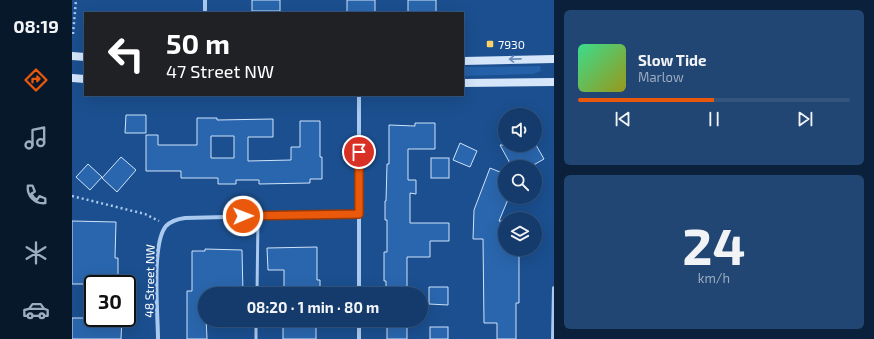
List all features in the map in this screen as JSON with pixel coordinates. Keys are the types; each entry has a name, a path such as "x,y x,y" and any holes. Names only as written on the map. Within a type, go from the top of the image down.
{"street":[{"path":"205,0 205,12"},
{"path":"72,56 84,57"},
{"path":"464,60 554,59"},
{"path":"72,78 84,79"},
{"path":"464,83 554,82"},
{"path":"359,96 359,287"},
{"path":"166,226 178,219 185,218 359,214"},
{"name":"48 Street NW","path":"158,339 157,252 162,233 166,226"},
{"path":"553,339 554,288"},
{"path":"359,327 359,339"}],"lane":[{"path":"257,287 258,216"},
{"path":"256,327 256,339"}],"path":[{"path":"73,34 76,0"},
{"path":"72,196 145,214 166,226"}],"shaded area":[{"path":"540,66 541,71 533,74 464,76 464,67"}],"building":[{"path":"252,0 280,0 280,11 252,11"},
{"path":"347,0 375,0 375,12 347,12"},
{"path":"408,0 436,0 436,12 408,12"},
{"path":"126,115 146,115 146,133 125,133"},
{"path":"197,118 217,118 217,120 273,119 273,137 248,137 248,161 291,160 291,147 300,147 300,121 320,121 320,157 322,157 322,179 310,179 310,183 259,184 259,180 236,180 236,184 218,184 218,178 181,178 181,171 146,171 146,135 158,135 158,145 197,145","holes":["211,136 234,136 234,158 211,158"]},
{"path":"415,123 435,123 435,149 408,149 408,180 416,180 416,194 410,193 410,223 449,223 449,241 430,241 430,257 407,257 407,287 386,287 386,281 384,281 384,252 387,252 387,220 385,220 385,201 387,164 389,164 389,125 415,126"},
{"path":"460,143 477,151 470,167 453,160"},
{"path":"504,152 540,152 544,159 542,160 508,160"},
{"path":"121,157 136,170 117,192 102,178"},
{"path":"431,158 449,158 449,178 431,178"},
{"path":"88,164 102,177 90,190 76,177"},
{"path":"490,168 498,171 498,204 506,204 503,212 498,212 498,256 519,256 519,303 516,303 516,339 497,339 497,323 484,323 483,239 473,239 474,210"},
{"path":"72,221 116,222 115,258 118,258 118,275 84,275 84,284 72,284"},
{"path":"317,247 317,280 320,280 320,287 284,287 284,270 268,270 267,248"},
{"path":"205,249 242,250 243,287 198,287 198,327 206,327 207,339 187,339 187,291 192,291 192,251 205,251"},
{"path":"429,287 448,287 448,305 429,304"},
{"path":"72,318 84,318 84,327 122,327 121,339 72,339"},
{"path":"283,327 316,327 316,339 283,339"},
{"path":"387,327 407,327 407,339 387,339"},
{"path":"430,327 448,327 448,339 430,339"}],"place":[{"name":"7930","path":"490,44"}],"route":[{"path":"243,216 359,214 359,152"}]}
